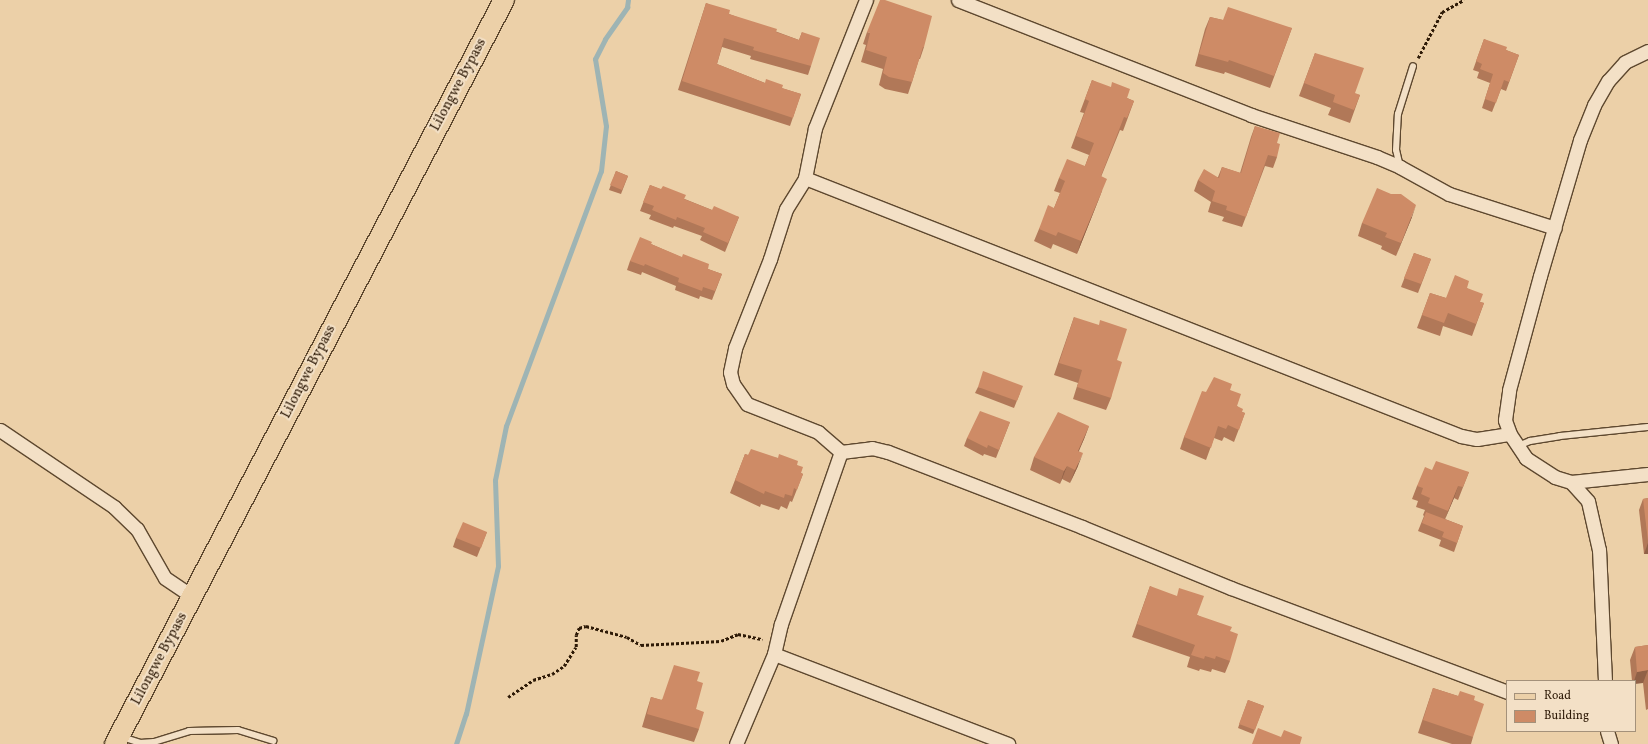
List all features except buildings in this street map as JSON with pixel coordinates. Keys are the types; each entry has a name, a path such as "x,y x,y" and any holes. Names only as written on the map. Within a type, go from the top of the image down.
{"main road":[{"name":"Lilongwe Bypass","path":"117,740 504,0"}],"street":[{"path":"866,0 815,128 805,178 786,209 770,259 735,348 730,372 733,384 747,404 818,432 841,452 872,448 888,452 1082,527 1231,588 1506,692"},
{"path":"958,0 1251,116 1400,167 1449,194 1555,228"},
{"path":"1604,680 1602,592 1596,526 1588,501 1571,482 1539,468 1517,447 1505,420 1509,390 1580,140 1594,105 1608,81 1624,62 1648,51"},
{"path":"805,178 1462,436 1477,439 1510,434"},
{"path":"0,430 114,507 144,540 165,578 193,597"},
{"path":"736,744 774,654 782,624 841,452"},
{"path":"1571,482 1648,474"},
{"path":"774,654 985,740 1008,744"},
{"path":"1607,732 1611,744"}],"lane":[{"path":"1400,167 1396,150 1398,114 1413,66"},
{"path":"1517,447 1530,441 1552,437 1648,427"},
{"path":"117,740 140,743 154,742 189,731 238,730 273,741"}],"path":[{"path":"1413,66 1442,12 1464,0"},
{"path":"508,697 533,680 552,674 564,666 576,647 579,628 586,626 627,637 642,645 675,645 694,641 721,641 738,634 759,640 782,624"}],"waterway":[{"path":"456,744 466,714 498,566 495,480 506,426 601,171 606,126 595,59 605,39 627,7 628,0"}]}
